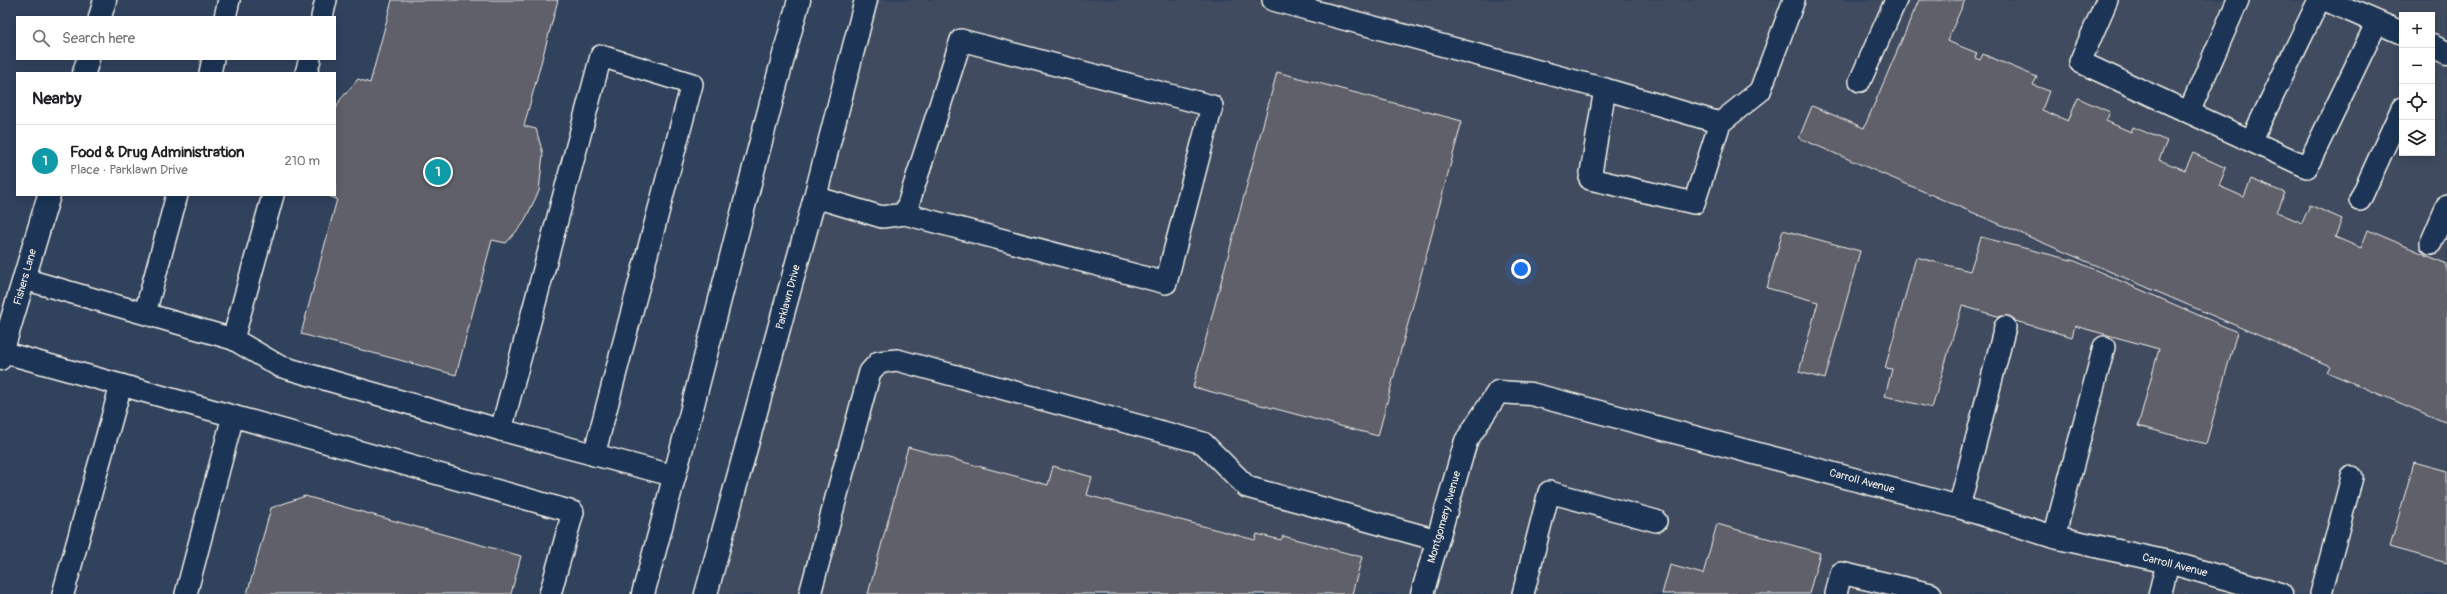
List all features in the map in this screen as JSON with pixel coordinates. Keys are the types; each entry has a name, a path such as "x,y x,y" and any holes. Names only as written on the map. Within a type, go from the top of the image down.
{"street":[{"path":"100,16 105,0"},
{"path":"643,594 676,476 754,164 799,0"},
{"name":"Parklawn Drive","path":"706,594 815,197 866,0"},
{"path":"2326,0 2399,32"},
{"path":"2435,47 2447,53"},
{"path":"84,72 88,60"},
{"name":"Fishers Lane","path":"1,355 48,196"},
{"name":"Carroll Avenue","path":"1466,441 1498,392 1531,394 1959,507 2054,537 2168,562 2281,594"},
{"name":"Montgomery Avenue","path":"1422,594 1466,441"},
{"path":"2160,594 2168,562"}],"lane":[{"path":"225,16 229,0"},
{"path":"322,16 326,0"},
{"path":"1273,0 1605,89 1720,123"},
{"path":"1605,89 1590,179 1694,203 1720,123 1760,91 1794,0"},
{"path":"1860,81 1896,0"},
{"path":"2107,0 2080,62 2307,167 2377,22"},
{"path":"2189,112 2238,0"},
{"path":"2251,141 2319,0"},
{"path":"815,197 882,217 905,214 1166,283 1212,106 961,40 905,214"},
{"path":"500,430 601,56 692,84 594,455"},
{"path":"210,72 213,60"},
{"path":"306,72 310,60"},
{"path":"2360,200 2399,115"},
{"path":"146,313 177,196"},
{"path":"233,339 273,196"},
{"path":"2431,243 2447,206"},
{"path":"24,279 233,339 279,366 500,430 676,476"},
{"path":"1959,507 2005,326"},
{"path":"2054,537 2104,347"},
{"path":"1,355 121,385 572,512 550,594"},
{"path":"810,594 870,372 879,362 897,360 1203,443 1247,487 1438,540"},
{"path":"63,594 121,385"},
{"path":"186,594 233,416"},
{"path":"2321,594 2352,476"},
{"path":"1523,594 1549,492 1656,521"},
{"path":"1836,594 1841,573 1931,594"}],"shaded area":[{"path":"866,0 2447,0 2447,594 706,594"}],"building":[{"path":"392,0 558,0 524,126 536,129 543,154 539,191 523,224 506,243 492,240 456,375 301,334 337,199 329,196 336,196 336,109 340,100 358,79 370,83"},
{"path":"1919,0 1965,0 1947,41 1977,53 1975,58 1980,60 1983,54 2037,77 2033,85 2049,91 2042,110 2068,121 2078,98 2110,112 2106,121 2131,132 2133,127 2167,141 2159,160 2185,170 2193,153 2226,168 2219,186 2244,197 2251,179 2285,193 2277,212 2302,223 2310,205 2342,219 2335,237 2361,248 2368,230 2447,264 2447,423 2327,372 2330,366 1799,138 1812,106 1864,128"},
{"path":"1277,72 1462,121 1378,436 1193,387"},
{"path":"1783,230 1860,251 1825,379 1799,372 1818,302 1767,288"},
{"path":"1981,237 2075,261 2237,332 2206,444 2138,426 2159,349 2075,326 2072,337 1962,306 1932,408 1885,396 1892,369 1885,368 1916,257 1970,271"},
{"path":"908,447 1048,485 1053,466 1092,477 1087,495 1255,540 1257,534 1281,540 1283,536 1362,557 1352,594 868,594"},
{"path":"2414,462 2447,471 2447,563 2390,547"},
{"path":"305,496 521,556 511,594 247,594 271,508"},
{"path":"1717,524 1820,553 1809,594 1662,594 1670,565 1703,574"}],"place":[{"name":"Food & Drug Administration","path":"438,172"}]}
